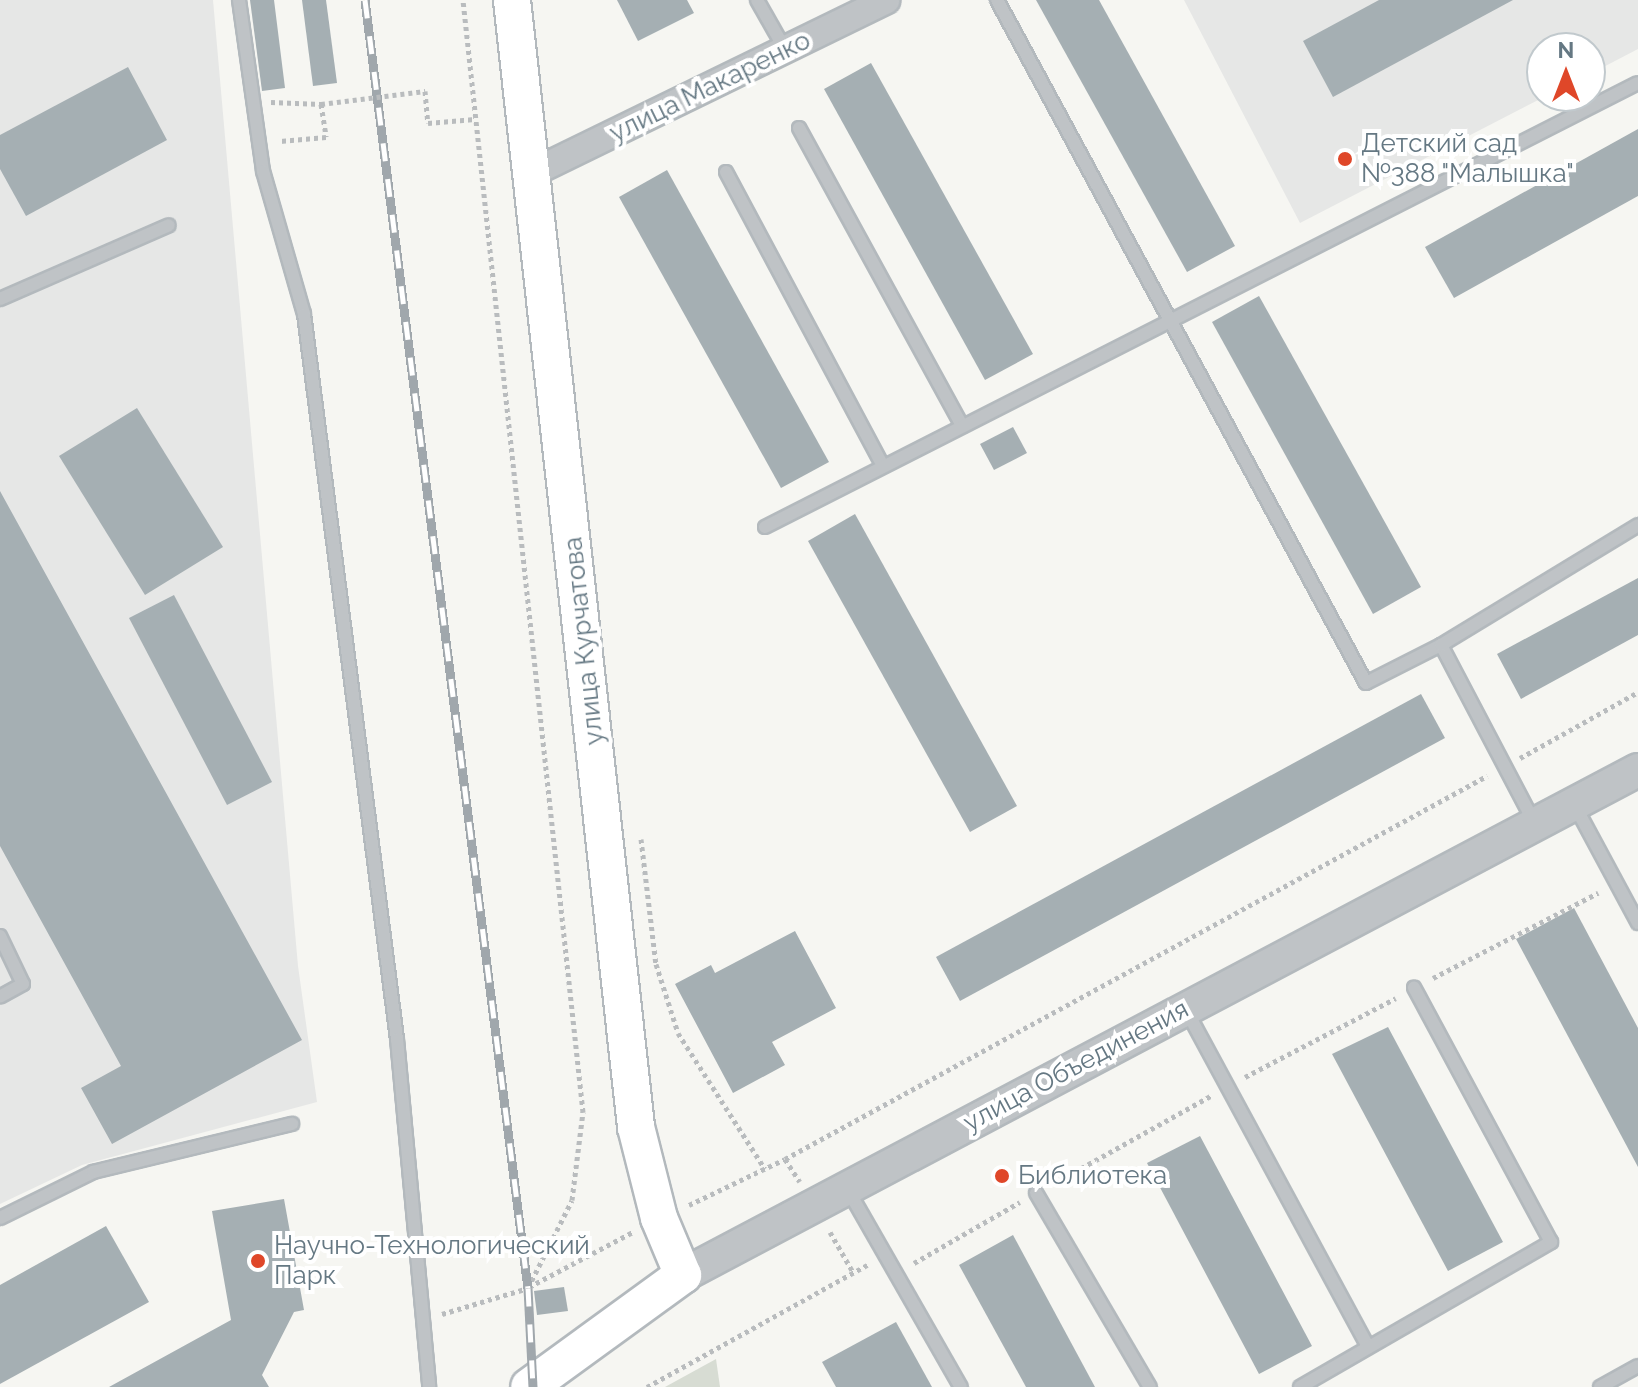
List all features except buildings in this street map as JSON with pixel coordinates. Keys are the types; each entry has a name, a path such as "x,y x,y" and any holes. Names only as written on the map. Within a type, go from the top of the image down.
{"main road":[{"name":"улица Курчатова","path":"512,0 534,172 636,1127 659,1218 683,1275"},
{"name":"улица Объединения","path":"529,1387 683,1275"}],"street":[{"name":"улица Макаренко","path":"534,172 886,0"},
{"name":"улица Объединения","path":"683,1275 1638,770"}],"lane":[{"path":"239,0 259,143 304,314 397,1039 429,1387"},
{"path":"757,0 786,51"},
{"path":"997,0 1366,683 1441,645 1638,525"},
{"path":"765,527 1638,83"},
{"path":"799,128 962,426"},
{"path":"726,172 883,466"},
{"path":"0,299 169,225"},
{"path":"1441,645 1536,825"},
{"path":"1574,805 1638,923"},
{"path":"0,936 23,984 0,997"},
{"path":"1300,1387 1367,1345 1551,1242 1414,988"},
{"path":"1185,1007 1367,1345"},
{"path":"0,1218 93,1172 292,1124"},
{"path":"848,1190 961,1387"},
{"path":"1036,1193 1150,1387"},
{"path":"1600,1387 1638,1366"}],"path":[{"path":"463,0 583,1112 572,1200 528,1288"},
{"path":"253,101 321,104 425,91 428,123 475,119"},
{"path":"259,143 326,137 321,104"},
{"path":"424,1320 528,1288 659,1218 765,1169 1638,692"},
{"path":"639,822 656,964 678,1033 765,1169"},
{"path":"895,1274 1228,1087 1616,883"},
{"path":"647,1387 884,1256"}],"shaded area":[{"path":"0,0 213,0 298,966 317,1102 82,1165 0,1204"},
{"name":"Детский сад №388 \"Малышка\"","path":"1184,0 1638,0 1638,49 1606,66 1606,32 1526,32 1526,106 1300,223"},
{"path":"716,1359 720,1387 665,1387"}],"railway":[{"path":"365,0 528,1288 533,1387"}],"place":[{"name":"Детский сад №388 \"Малышка\"","path":"1345,159"},
{"name":"Библиотека","path":"1002,1176"},
{"name":"Научно-Технологический Парк","path":"258,1261"}]}
